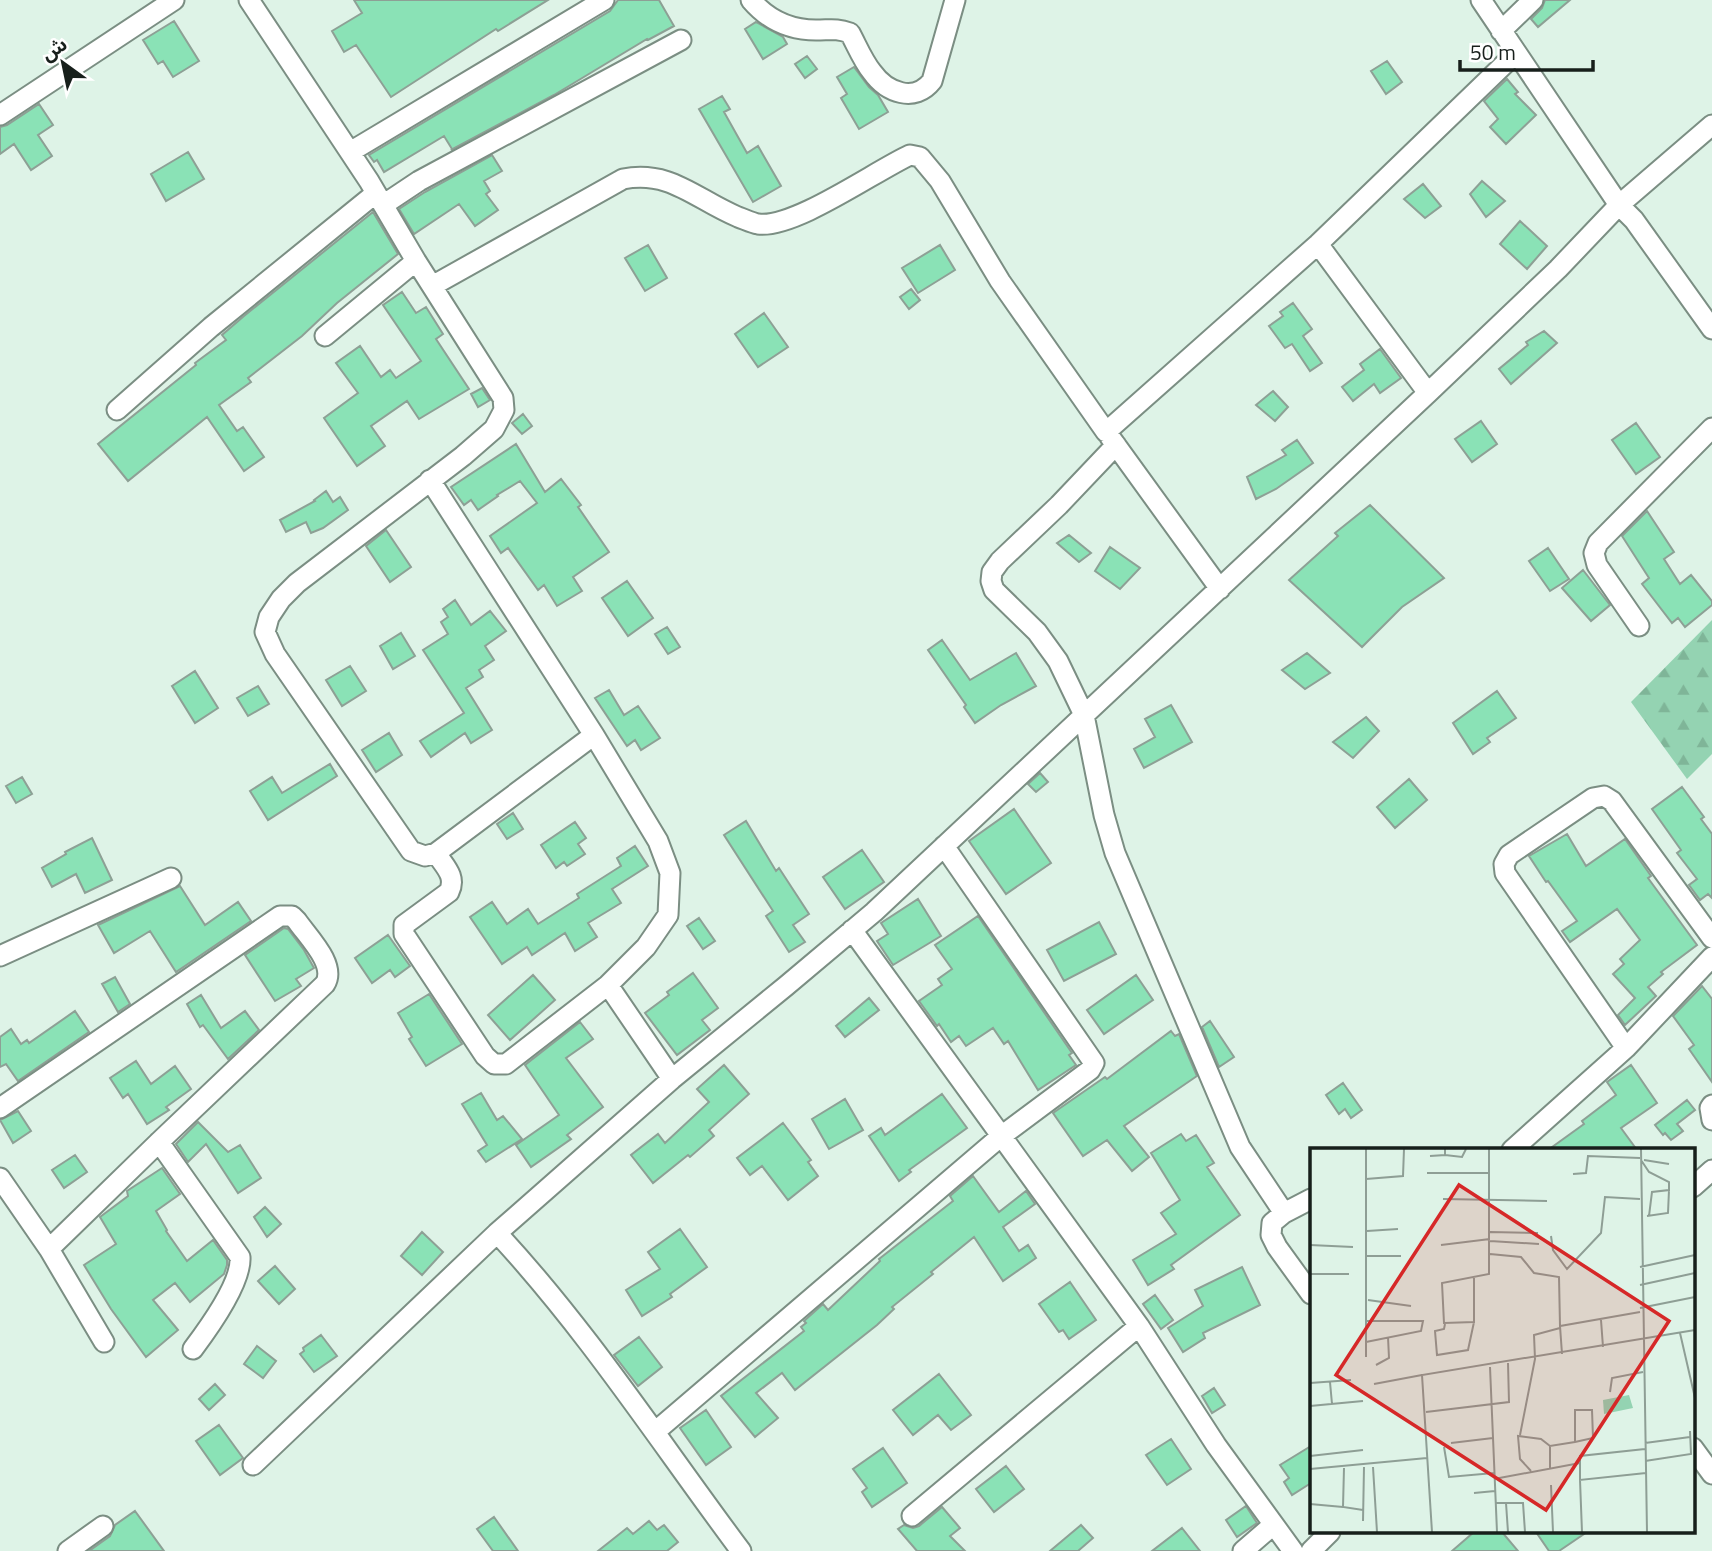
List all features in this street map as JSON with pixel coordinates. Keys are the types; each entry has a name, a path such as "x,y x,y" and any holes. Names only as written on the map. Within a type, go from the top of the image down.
{"street":[{"path":"0,115 173,0"},
{"path":"248,0 380,199 415,261 503,398 504,410 494,429 297,583 281,599 269,617 265,632 275,653 411,851 425,856 436,853 594,735"},
{"path":"350,152 604,0"},
{"path":"751,0 761,12 778,23 809,30 834,28 850,33 873,75 890,88 909,95 924,90 932,80 955,0"},
{"path":"1481,0 1619,205 1634,220 1712,329"},
{"path":"1502,31 1533,0"},
{"path":"117,410 211,327 380,199 419,181 681,40"},
{"path":"1284,1213 1240,1147 1115,853 1104,816 1084,715 1058,661 1037,632 994,590 990,580 1000,561 1059,505 1111,438 1516,53"},
{"path":"253,1465 497,1233 672,1079 852,930 944,846 1428,393 1558,269 1619,205 1712,125"},
{"path":"432,286 622,179 642,176 663,179 720,209 759,225 783,222 841,194 910,155 920,157 940,181 1000,281 1220,589"},
{"path":"1318,244 1428,393"},
{"path":"326,336 415,261"},
{"path":"1639,625 1597,565 1594,553 1598,543 1712,428"},
{"path":"430,480 594,735 658,841 670,873 668,915 646,947 608,985 506,1063 494,1064 485,1056 404,934 404,925 452,886 453,878 436,853"},
{"path":"1626,1048 1505,873 1504,864 1509,855 1593,797 1604,796 1612,800 1712,938"},
{"path":"656,1431 1000,1137 1090,1070 1094,1063 944,846"},
{"path":"0,956 171,878"},
{"path":"0,1108 280,916 292,916 327,965 329,978 325,984 49,1250"},
{"path":"852,930 1139,1326 1208,1434 1293,1551"},
{"path":"1515,1148 1626,1048 1712,957"},
{"path":"608,985 672,1079"},
{"path":"1712,1105 1712,1120"},
{"path":"159,1142 240,1257 240,1267 225,1299 193,1349"},
{"path":"1694,1186 1712,1170"},
{"path":"0,1178 49,1250 104,1342"},
{"path":"1310,1200 1284,1213 1272,1223 1271,1235 1310,1293"},
{"path":"497,1233 556,1301 656,1431 741,1551"},
{"path":"912,1516 1139,1326"},
{"path":"1694,1449 1712,1474"},
{"path":"68,1551 103,1525"},
{"path":"1243,1551 1273,1525"},
{"path":"1311,1551 1328,1534"}],"green space":[{"path":"1712,620 1712,754 1687,779 1631,702"}],"building":[{"path":"354,0 548,0 498,31 496,29 391,97 356,45 344,52 332,31 362,13"},
{"path":"618,0 659,0 674,26 451,150 444,136 384,172 377,160 374,162 369,155 610,11"},
{"path":"1545,0 1570,0 1538,27 1531,19 1542,8"},
{"path":"174,21 199,61 173,77 163,61 158,64 143,40"},
{"path":"756,22 783,37 787,44 763,59 745,29"},
{"path":"807,56 817,69 805,78 795,64"},
{"path":"1387,61 1402,82 1386,94 1371,71"},
{"path":"854,67 878,95 888,112 859,129 841,98 847,94 837,77"},
{"path":"1507,79 1518,92 1515,94 1536,115 1506,144 1490,127 1498,119 1484,101"},
{"path":"722,96 730,109 724,112 747,153 758,146 781,186 753,202 699,109"},
{"path":"39,104 53,125 38,135 52,156 31,170 14,144 0,154 0,127"},
{"path":"188,152 204,179 166,201 151,174"},
{"path":"492,155 502,171 484,181 490,191 486,194 498,210 475,226 459,204 414,234 399,209"},
{"path":"1482,181 1505,201 1486,217 1470,194"},
{"path":"1423,184 1441,206 1425,218 1404,199"},
{"path":"373,212 398,254 248,378 251,382 219,405 237,431 243,427 264,457 244,471 207,417 128,481 98,444 226,340 222,335 244,316"},
{"path":"1520,221 1547,246 1527,269 1500,244"},
{"path":"648,245 667,278 645,291 625,258"},
{"path":"940,245 955,270 918,293 902,268"},
{"path":"911,289 920,300 909,309 900,297"},
{"path":"402,292 416,313 426,307 443,334 436,339 469,389 419,419 407,401 371,426 385,446 357,466 324,418 358,393 336,363 360,346 381,377 390,370 396,378 421,361 383,305"},
{"path":"1293,303 1312,329 1303,336 1322,363 1310,371 1292,344 1285,348 1269,326 1283,316 1280,312"},
{"path":"764,313 788,347 758,367 735,334"},
{"path":"1544,331 1557,343 1511,384 1499,369 1528,345 1526,342"},
{"path":"1380,349 1401,378 1380,393 1374,384 1353,401 1342,387 1364,370 1360,364"},
{"path":"482,388 490,400 478,407 471,394"},
{"path":"1273,391 1288,407 1275,421 1256,405"},
{"path":"523,414 532,426 522,434 512,423"},
{"path":"1481,421 1497,444 1472,462 1455,439"},
{"path":"1636,423 1660,457 1636,474 1612,440"},
{"path":"1297,440 1313,463 1276,489 1256,499 1247,477 1286,455 1282,450"},
{"path":"516,444 545,492 561,479 581,505 578,507 609,552 573,577 582,591 557,606 544,585 538,590 508,548 501,553 490,536 537,503 520,481 478,510 471,500 464,505 451,487"},
{"path":"326,491 333,502 340,497 348,510 311,533 306,522 286,532 280,520 315,501"},
{"path":"1370,505 1444,578 1402,607 1362,647 1289,580 1338,536 1335,533"},
{"path":"1647,511 1674,552 1664,559 1680,584 1691,575 1712,601 1712,605 1685,627 1678,618 1672,623 1642,584 1649,578 1622,536"},
{"path":"386,530 411,567 390,582 366,546"},
{"path":"1069,535 1091,553 1079,562 1057,543"},
{"path":"1110,547 1140,568 1120,589 1095,571"},
{"path":"1548,548 1569,579 1550,591 1529,561"},
{"path":"1583,570 1610,605 1591,621 1562,588"},
{"path":"627,581 653,618 628,636 602,598"},
{"path":"455,600 471,625 490,611 506,631 485,646 494,660 479,670 483,677 466,688 492,730 471,743 465,733 431,757 420,741 464,713 423,650 448,634 441,622 448,617 443,609"},
{"path":"667,627 680,647 668,654 655,634"},
{"path":"401,633 415,656 393,669 380,646"},
{"path":"942,640 970,680 1016,653 1036,686 975,723 964,707 966,705 928,650"},
{"path":"1307,653 1330,673 1305,689 1282,670"},
{"path":"350,666 366,691 342,706 326,680"},
{"path":"195,671 218,708 195,723 172,686"},
{"path":"258,686 269,704 248,716 237,698"},
{"path":"609,690 624,715 638,706 660,738 641,750 635,740 627,746 595,698"},
{"path":"1497,691 1516,718 1487,738 1490,742 1473,754 1453,723"},
{"path":"1171,705 1192,742 1144,768 1134,749 1155,737 1145,719"},
{"path":"1366,717 1379,731 1353,758 1333,742"},
{"path":"389,733 402,755 376,772 362,750"},
{"path":"330,764 337,776 268,820 250,791 272,777 282,793"},
{"path":"1040,773 1048,782 1036,792 1028,784"},
{"path":"22,777 32,794 16,803 6,786"},
{"path":"1409,779 1427,800 1395,828 1377,807"},
{"path":"1682,787 1704,817 1701,819 1712,834 1712,898 1708,894 1700,900 1689,885 1697,879 1677,853 1681,850 1652,809"},
{"path":"1014,809 1051,863 1006,894 969,841"},
{"path":"513,813 523,829 507,839 497,824"},
{"path":"746,821 776,871 779,868 809,914 793,925 805,942 789,952 766,916 773,911 724,835"},
{"path":"575,822 586,838 578,844 585,854 567,866 564,862 556,868 541,845"},
{"path":"1567,834 1586,866 1625,839 1651,876 1648,878 1697,945 1661,972 1663,974 1648,987 1656,996 1625,1025 1618,1015 1635,998 1613,974 1624,964 1620,959 1640,940 1617,909 1570,942 1562,931 1577,921 1529,856"},
{"path":"92,838 112,880 85,893 76,874 52,887 42,868"},
{"path":"635,846 648,866 612,889 621,903 588,923 597,937 575,951 565,933 532,955 527,947 502,964 470,917 492,902 507,924 528,909 538,924 579,898 577,894 621,866 617,858"},
{"path":"862,850 884,882 845,909 823,877"},
{"path":"180,886 205,925 238,902 251,921 176,972 150,931 114,953 98,925"},
{"path":"918,899 941,936 893,965 877,941 888,934 881,923"},
{"path":"978,916 1072,1053 1069,1055 1076,1065 1038,1090 1008,1041 1004,1044 993,1028 966,1046 959,1036 951,1042 919,1001 942,985 938,979 952,969 935,945"},
{"path":"699,918 715,941 703,949 687,926"},
{"path":"1099,922 1116,954 1064,981 1047,950"},
{"path":"284,928 288,929 304,950 314,968 296,979 301,986 275,1001 245,955"},
{"path":"388,935 410,966 395,977 390,970 372,983 355,958"},
{"path":"693,973 718,1008 702,1020 710,1030 677,1055 645,1013"},
{"path":"533,975 555,1000 510,1040 488,1015"},
{"path":"1136,975 1153,1000 1104,1034 1087,1010"},
{"path":"115,977 130,1004 118,1012 102,984"},
{"path":"1702,986 1712,999 1712,1082 1689,1049 1694,1045 1673,1016"},
{"path":"429,994 462,1044 426,1066 409,1039 412,1037 398,1013"},
{"path":"201,995 221,1028 245,1011 259,1030 228,1059 203,1025 200,1027 187,1004"},
{"path":"869,998 879,1010 845,1037 836,1026"},
{"path":"75,1011 89,1032 18,1081 6,1064 0,1067 0,1037 11,1029 21,1044 27,1040 29,1043"},
{"path":"1210,1021 1234,1057 1219,1067 1202,1027"},
{"path":"580,1022 593,1039 566,1058 603,1107 567,1135 571,1139 531,1167 516,1145 559,1115 525,1065"},
{"path":"1171,1031 1175,1036 1179,1034 1197,1076 1124,1126 1149,1157 1132,1171 1107,1140 1083,1156 1053,1113 1105,1077 1107,1079"},
{"path":"136,1061 151,1084 175,1066 191,1089 166,1107 169,1110 147,1124 128,1094 123,1098 110,1078"},
{"path":"724,1065 749,1094 709,1130 714,1136 653,1183 631,1155 658,1134 665,1143 709,1102 697,1089"},
{"path":"1631,1065 1657,1103 1621,1128 1636,1148 1551,1148 1584,1124 1582,1121 1616,1095 1607,1082"},
{"path":"1343,1083 1362,1110 1351,1118 1345,1109 1339,1114 1326,1095"},
{"path":"481,1093 497,1120 503,1116 522,1139 486,1162 478,1151 487,1145 462,1104"},
{"path":"942,1094 967,1128 909,1170 911,1172 899,1181 869,1136 881,1128 885,1135"},
{"path":"845,1099 863,1130 829,1149 812,1119"},
{"path":"1687,1100 1695,1110 1677,1124 1683,1131 1671,1140 1655,1125"},
{"path":"18,1111 31,1131 13,1143 0,1120"},
{"path":"198,1122 228,1152 240,1145 261,1178 238,1193 206,1144 188,1162 176,1144"},
{"path":"783,1123 811,1160 808,1162 818,1176 788,1200 762,1166 750,1175 737,1158"},
{"path":"1181,1134 1186,1141 1196,1135 1214,1163 1207,1167 1240,1215 1171,1265 1174,1269 1148,1285 1133,1260 1176,1234 1161,1213 1180,1200 1151,1153"},
{"path":"75,1155 87,1172 64,1188 52,1170"},
{"path":"162,1168 180,1194 156,1211 166,1231 187,1261 213,1240 227,1260 227,1265 224,1274 190,1302 175,1283 153,1300 178,1330 146,1357 111,1309 84,1265 116,1244 100,1217 128,1196 127,1191"},
{"path":"973,1176 999,1212 1026,1191 1035,1204 1003,1227 1019,1251 1028,1245 1036,1258 1003,1281 974,1237 892,1307 894,1309 877,1325 795,1390 782,1373 756,1393 778,1418 755,1437 721,1396 804,1331 801,1327 806,1323 804,1321 823,1304 828,1310 880,1261 879,1259 953,1201 950,1196"},
{"path":"265,1207 281,1224 267,1237 254,1217"},
{"path":"680,1229 707,1267 670,1294 672,1297 642,1316 626,1290 660,1269 648,1252"},
{"path":"422,1232 443,1252 422,1275 401,1256"},
{"path":"275,1266 295,1289 279,1304 258,1281"},
{"path":"1242,1267 1260,1305 1203,1333 1205,1338 1183,1352 1168,1328 1203,1306 1195,1290"},
{"path":"1070,1282 1096,1320 1069,1339 1063,1330 1059,1332 1039,1304"},
{"path":"1155,1295 1173,1320 1161,1329 1143,1304"},
{"path":"321,1335 337,1356 314,1372 300,1354 304,1351 303,1348"},
{"path":"639,1337 662,1367 638,1386 614,1355"},
{"path":"257,1346 276,1361 263,1378 244,1364"},
{"path":"939,1374 971,1415 951,1430 938,1415 913,1435 893,1410"},
{"path":"215,1384 225,1395 209,1410 199,1399"},
{"path":"1214,1388 1225,1405 1212,1413 1202,1396"},
{"path":"706,1410 731,1447 706,1465 680,1428"},
{"path":"219,1425 243,1458 220,1475 196,1441"},
{"path":"1171,1439 1191,1469 1167,1485 1146,1455"},
{"path":"1310,1447 1310,1484 1292,1495 1284,1482 1289,1478 1280,1465"},
{"path":"883,1448 907,1483 872,1507 862,1492 867,1488 853,1469"},
{"path":"1006,1466 1024,1489 994,1512 976,1489"},
{"path":"1246,1506 1257,1523 1237,1537 1226,1520"},
{"path":"942,1507 960,1528 950,1536 965,1551 917,1551 898,1529 904,1525 913,1528 919,1526"},
{"path":"135,1511 164,1551 89,1551 110,1536 115,1525"},
{"path":"494,1517 518,1551 493,1551 477,1529"},
{"path":"649,1521 657,1530 664,1525 678,1542 667,1551 598,1551 627,1528 633,1534"},
{"path":"1081,1525 1093,1538 1078,1551 1050,1551"},
{"path":"1182,1528 1200,1551 1152,1551"},
{"path":"1472,1534 1504,1534 1518,1551 1452,1551"},
{"path":"1537,1534 1584,1534 1559,1551 1549,1551"}]}
